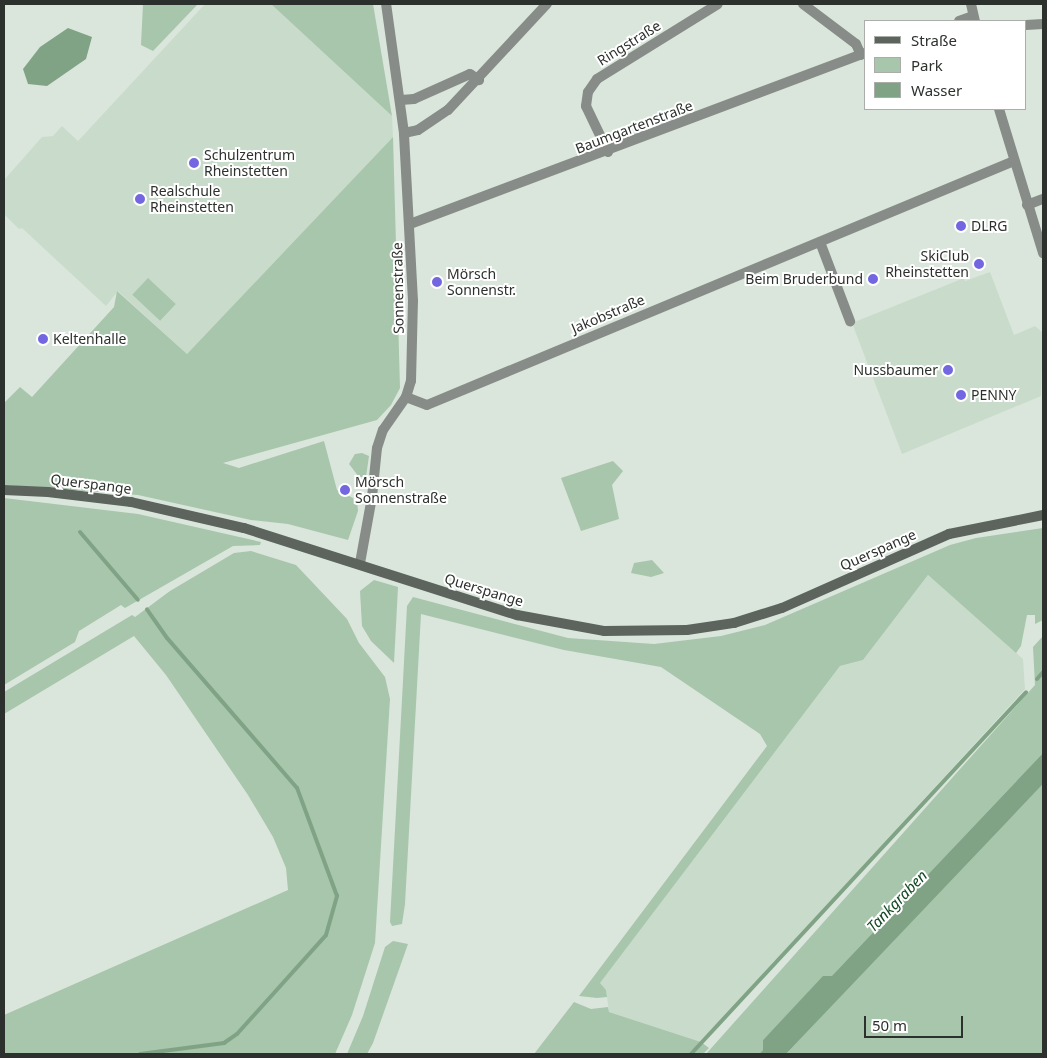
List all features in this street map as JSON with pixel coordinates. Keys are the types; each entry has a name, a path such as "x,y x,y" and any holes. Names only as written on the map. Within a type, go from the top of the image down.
{"main road":[{"name":"Querspange","path":"4,490 48,492 131,502 244,528 360,563 517,615 604,631 651,632 734,623 782,608 948,534 1043,515"}],"street":[{"name":"Sonnenstraße","path":"360,563 372,497 377,448 383,430 406,398 411,381 413,301 404,133 386,4"},
{"path":"404,133 418,130 448,110 479,80 547,4"},
{"name":"Ringstraße","path":"608,152 586,106 588,92 597,79 718,4"},
{"path":"803,4 856,44 864,54"},
{"path":"971,4 974,19"},
{"path":"1027,25 1043,24"},
{"name":"Baumgartenstraße","path":"410,224 608,152 864,54"},
{"path":"400,100 414,98 470,74 479,80"},
{"path":"999,110 1043,253"},
{"name":"Jakobstraße","path":"406,398 427,405 1014,161"},
{"path":"1027,205 1043,199"},
{"path":"820,242 850,321"}],"shaded area":[{"name":"Schulzentrum Rheinstetten","path":"205,4 271,4 392,116 393,137 187,354 118,291 106,306 22,228 19,229 4,214 4,180 42,137 53,136 62,126 78,141"},
{"path":"990,272 1014,335 1035,326 1043,333 1041,396 902,454 852,323 964,278 965,281"},
{"path":"928,575 1023,659 1025,689 701,1042 609,1012 606,990 599,984 840,666 863,660"}],"green space":[{"path":"143,4 198,4 153,51 141,45"},
{"path":"271,4 373,4 392,116"},
{"path":"393,137 400,388 391,405 377,420 223,463 239,468 324,441 337,490 357,500 358,511 348,540 288,524 251,520 138,495 4,485 4,403 20,387 32,397 114,307 117,291 187,354"},
{"path":"148,278 176,304 160,321 132,295"},
{"path":"362,453 369,456 366,477 359,477 349,464 355,454"},
{"path":"613,461 623,471 612,485 619,519 581,531 561,478"},
{"path":"4,498 138,514 261,542 260,545 233,546 125,608 121,605 79,631 75,642 4,685"},
{"path":"1043,528 1043,620 1035,624 1035,615 1027,615 1021,646 1016,653 928,575 863,660 840,666 600,983 606,990 607,997 579,996 767,746 760,734 661,667 564,650 421,614 405,904 402,924 392,926 390,922 407,606 413,597 568,638 654,644 721,636 765,625 950,545 976,538"},
{"path":"251,551 296,565 347,619 359,643 385,677 390,699 375,943 352,1015 335,1054 4,1054 4,1015 288,890 286,868 273,837 248,795 166,675 134,636 4,714 4,692 132,615 135,617 170,591 234,553"},
{"path":"652,560 664,573 651,577 631,573 634,563"},
{"path":"374,580 398,587 394,663 371,641 362,626 360,591"},
{"path":"1043,636 1043,753 832,977 823,977 763,1040 763,1050 759,1054 706,1054 1035,685 1033,647"},
{"path":"1043,784 1043,1054 786,1054 964,865"},
{"path":"393,941 408,944 373,1043 367,1054 347,1054 363,1016 385,947"},
{"path":"574,1002 591,1009 608,1007 609,1012 701,1042 709,1048 703,1054 534,1054"}],"water":[{"path":"68,28 92,37 86,59 47,86 28,84 23,69 40,47"},
{"path":"1043,753 1043,784 786,1054 759,1054 763,1050 763,1040 823,976 832,976"}],"waterway":[{"path":"80,532 138,600"},
{"path":"140,1054 224,1043 237,1034 326,935 337,896 297,788 167,638 147,609"},
{"path":"1037,679 1043,672"},
{"path":"691,1054 1026,692"}],"place":[{"name":"Schulzentrum Rheinstetten","path":"194,163"},
{"name":"Realschule Rheinstetten","path":"140,199"},
{"name":"DLRG","path":"961,226"},
{"name":"SkiClub Rheinstetten","path":"979,264"},
{"name":"Beim Bruderbund","path":"873,279"},
{"name":"Mörsch Sonnenstr.","path":"437,282"},
{"name":"Keltenhalle","path":"43,339"},
{"name":"Nussbaumer","path":"948,370"},
{"name":"PENNY","path":"961,395"},
{"name":"Mörsch Sonnenstraße","path":"345,490"}],"water label":[{"name":"Tankgraben","path":"897,901"}]}
